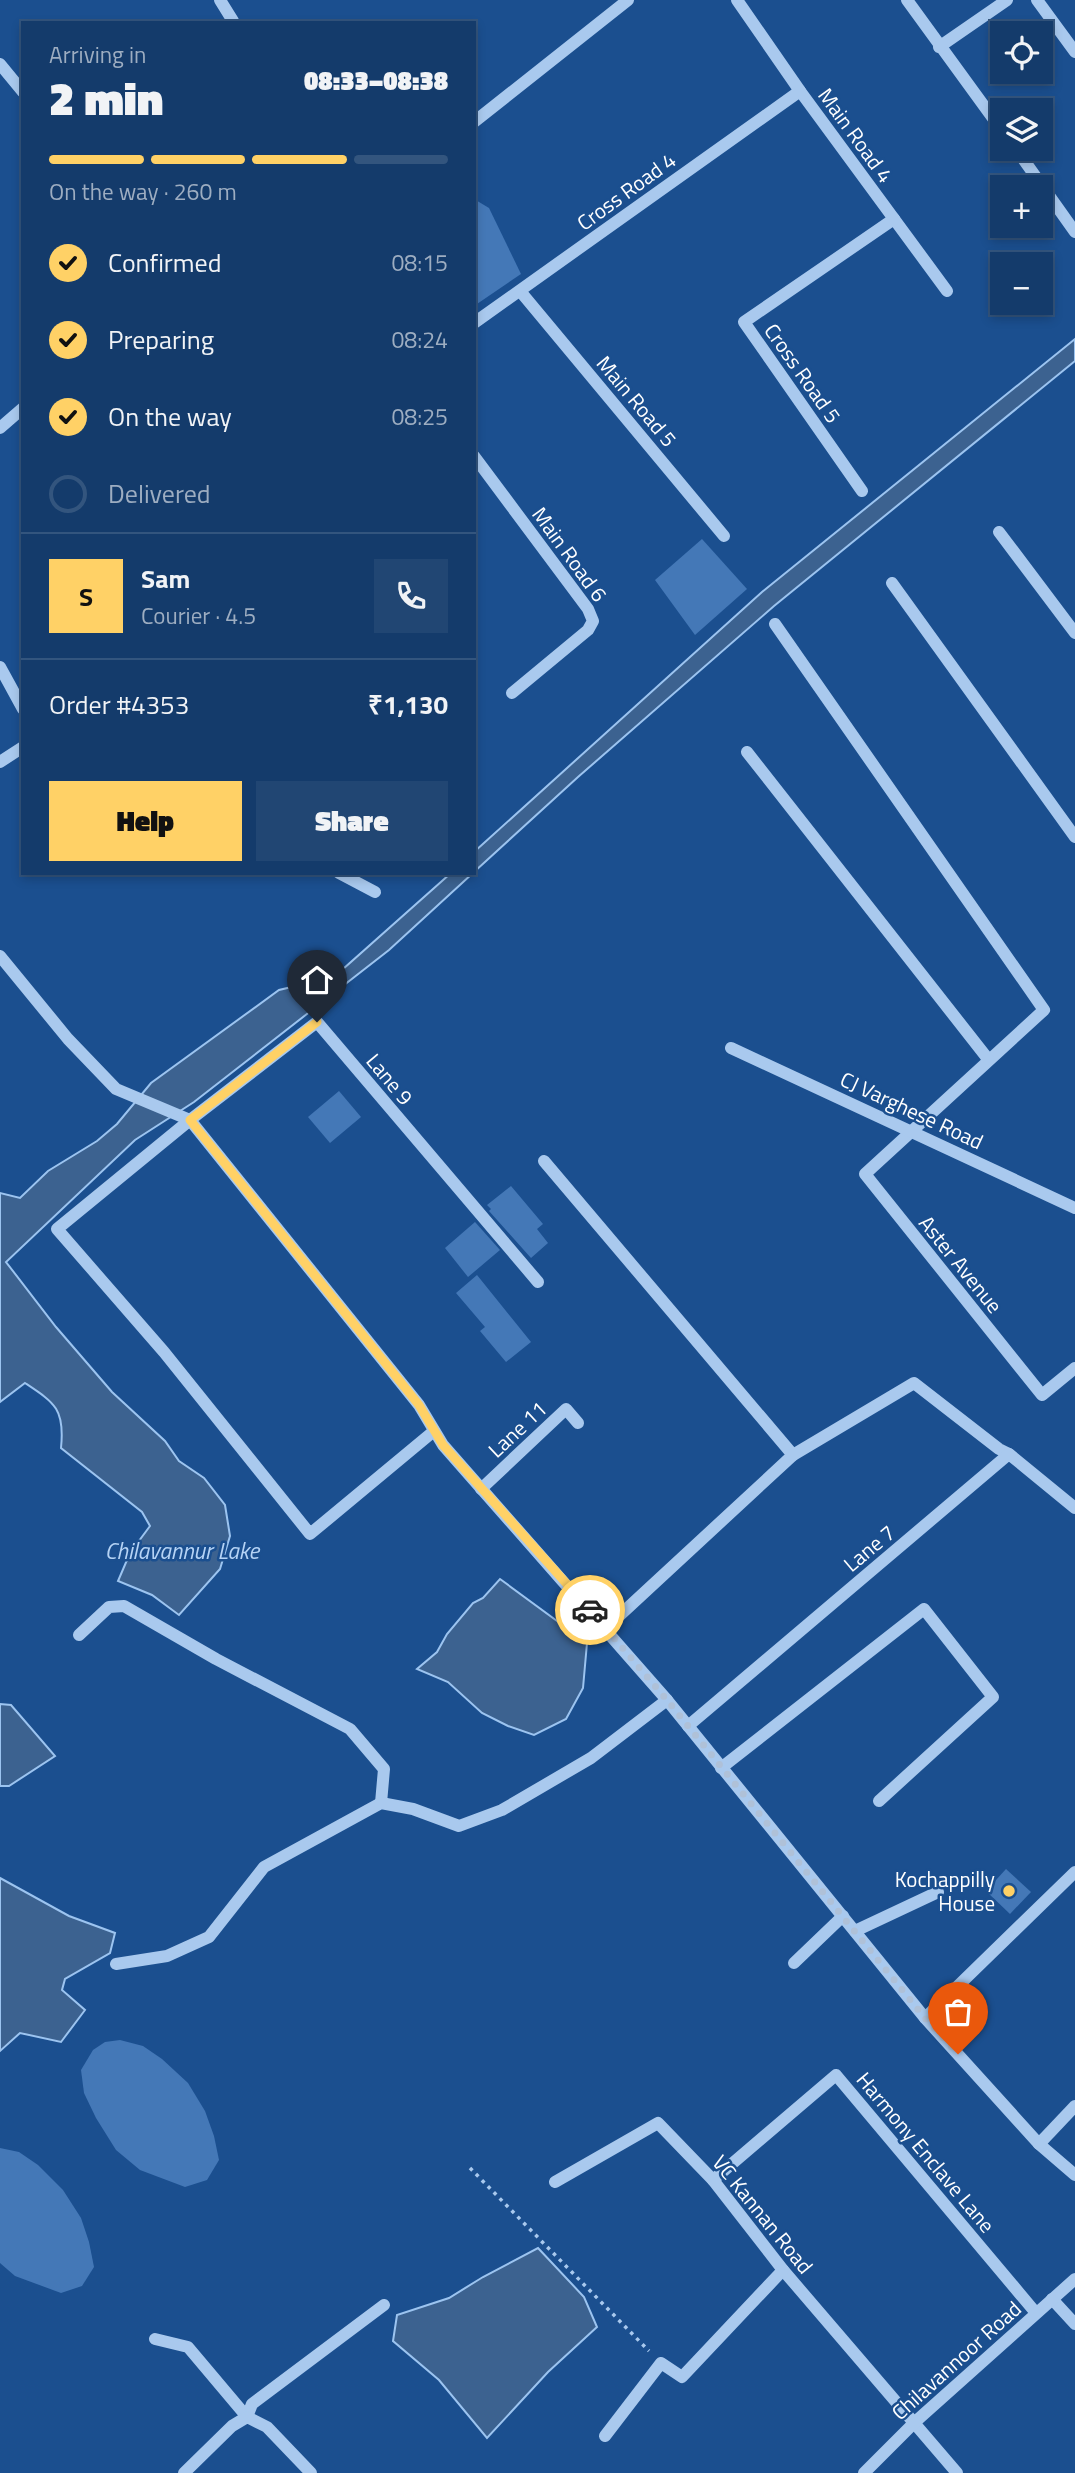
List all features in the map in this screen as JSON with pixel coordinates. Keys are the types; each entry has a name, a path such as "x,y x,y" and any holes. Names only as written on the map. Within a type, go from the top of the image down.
{"street":[{"path":"220,0 233,20"},
{"path":"476,120 628,0"},
{"name":"Main Road 4","path":"737,0 800,91 947,291"},
{"path":"907,0 990,114"},
{"path":"940,47 1007,0"},
{"path":"1037,0 1075,52"},
{"path":"0,64 21,90"},
{"name":"Cross Road 4","path":"476,322 800,91"},
{"path":"1025,161 1075,232"},
{"name":"Cross Road 5","path":"862,491 744,322 894,219"},
{"name":"Main Road 5","path":"520,291 724,536"},
{"path":"0,428 21,410"},
{"name":"Main Road 6","path":"476,459 589,609 593,621 588,630 512,693"},
{"path":"999,532 1075,633"},
{"path":"892,583 1075,837"},
{"path":"775,624 1044,1010 913,1131"},
{"path":"0,667 18,687"},
{"path":"0,762 21,748"},
{"path":"747,752 988,1059"},
{"path":"343,875 375,892"},
{"path":"0,956 68,1039 116,1089 190,1120 419,1405 443,1445 667,1700 925,2018 1039,2144 1075,2175"},
{"name":"Lane 9","path":"190,1120 317,1022 538,1282"},
{"name":"CJ Varghese Road","path":"731,1048 1075,1208"},
{"path":"190,1120 57,1229 164,1352 310,1534 434,1431"},
{"name":"Aster Avenue","path":"913,1131 864,1174 1042,1395 1075,1368"},
{"path":"544,1161 793,1455"},
{"path":"793,1455 914,1383 1009,1454 1075,1508"},
{"name":"Lane 11","path":"481,1489 566,1409 578,1423"},
{"path":"606,1628 820,1432"},
{"name":"Lane 7","path":"688,1726 1009,1454"},
{"path":"79,1635 109,1607 124,1606 216,1659 350,1729 384,1769 381,1803"},
{"path":"721,1768 924,1609 993,1697 879,1801"},
{"path":"116,1964 167,1956 209,1937 264,1867 381,1803 413,1809 459,1826 521,1800 591,1758 667,1700"},
{"path":"925,2018 1075,1872"},
{"path":"855,1931 938,1892"},
{"path":"794,1963 843,1916"},
{"name":"Harmony Enclave Lane","path":"713,2180 836,2075 1035,2314"},
{"path":"1039,2144 1075,2106"},
{"name":"VC Kannan Road","path":"555,2182 658,2123 713,2180 783,2270 957,2473"},
{"path":"604,2436 661,2363 682,2377 783,2270"},
{"name":"Chilavannoor Road","path":"864,2473 915,2422 1075,2278"},
{"path":"1052,2299 1075,2324"},
{"path":"184,2473 232,2426 247,2417 252,2404 384,2305"},
{"path":"155,2339 188,2347 247,2417 267,2427 310,2473"}],"path":[{"path":"470,2168 661,2363"}],"water":[{"path":"1075,339 1075,361 774,606 476,870 476,850 762,592"},
{"name":"Chilavannur Lake","path":"449,875 471,875 389,950 194,1102 135,1140 6,1262 56,1327 112,1392 165,1441 179,1461 204,1478 225,1505 230,1536 220,1569 179,1615 152,1595 118,1581 130,1553 150,1526 142,1512 61,1448 61,1424 51,1402 25,1383 0,1402 0,1193 20,1198 48,1171 97,1141 117,1124 151,1083 279,990 334,977"},
{"path":"500,1579 587,1643 583,1688 566,1719 534,1735 482,1713 448,1682 417,1669 437,1652 447,1634 473,1603 483,1598"},
{"path":"0,1704 11,1705 55,1756 9,1786 0,1786"},
{"path":"0,1878 69,1916 115,1933 110,1953 65,1979 62,1990 85,2010 61,2042 20,2033 0,2051"},
{"path":"538,2248 584,2297 597,2327 548,2372 487,2438 439,2380 393,2341 397,2315 449,2298"}],"building":[{"path":"476,200 489,208 521,274 476,305"},
{"path":"702,539 747,589 695,635 655,580"},
{"path":"339,1091 361,1117 330,1143 308,1117"},
{"path":"511,1186 543,1224 537,1229 548,1243 531,1258 489,1211 491,1209 487,1205"},
{"path":"475,1222 500,1250 468,1277 445,1248"},
{"path":"477,1275 531,1342 506,1362 480,1331 485,1327 456,1293"},
{"name":"Kochappilly House","path":"1006,1869 1031,1892 1010,1914 986,1891"},
{"path":"120,2040 143,2046 188,2083 205,2111 219,2160 207,2180 185,2187 140,2170 116,2150 96,2118 84,2093 81,2070 93,2050 105,2042"},
{"path":"0,2148 19,2152 38,2165 63,2190 81,2218 94,2267 82,2286 61,2293 15,2276 0,2263"}],"way so far":[{"path":"590,1610 667,1700 925,2018 958,2054"}],"place":[{"name":"Kochappilly House","path":"1009,1891"}],"route":[{"path":"317,1022 190,1120 419,1405 443,1445 590,1610"}]}
